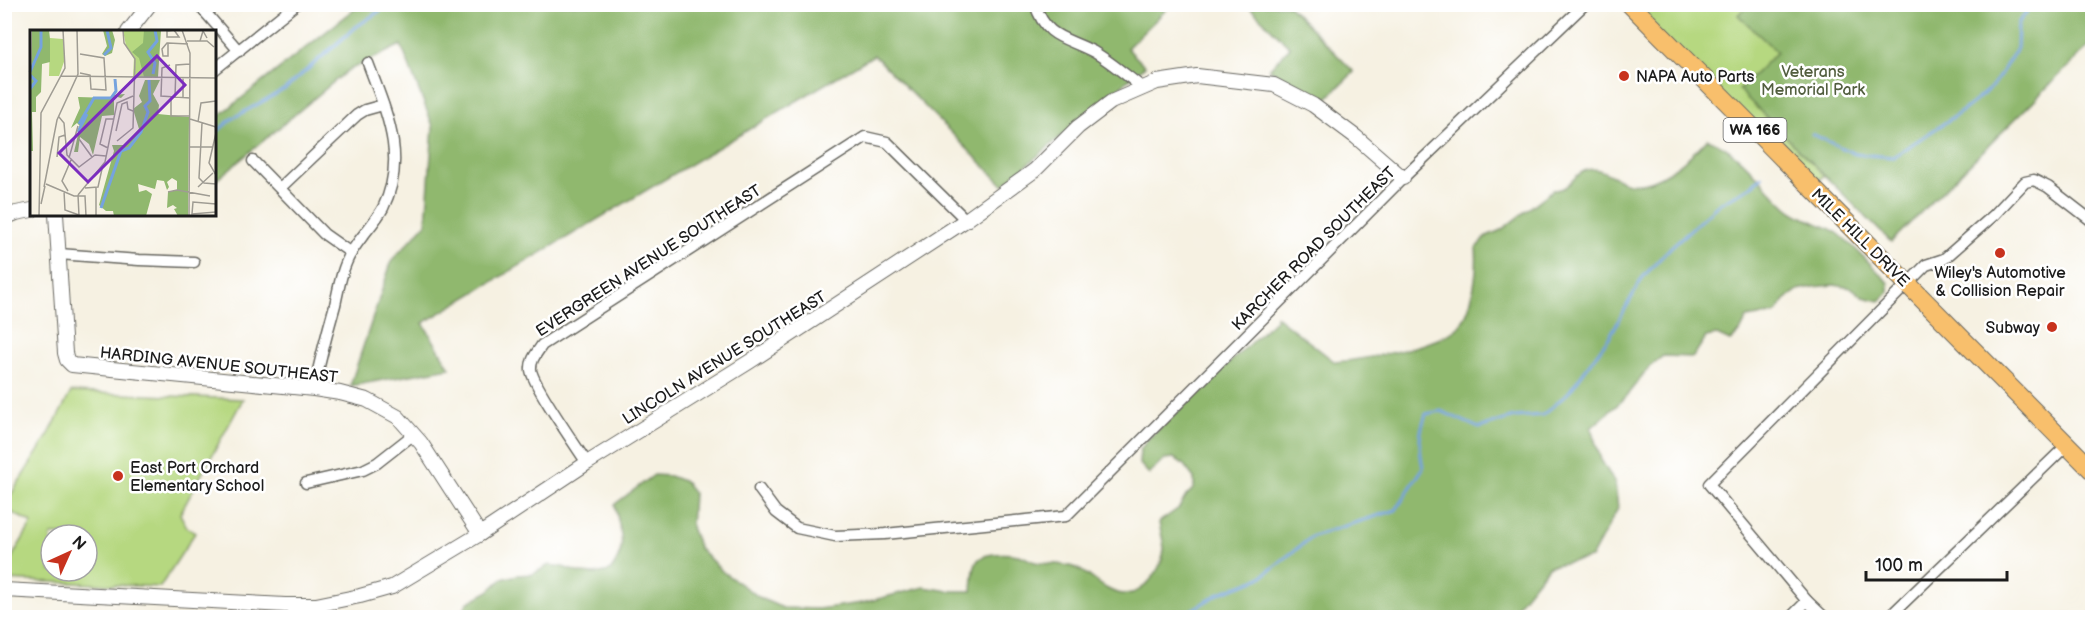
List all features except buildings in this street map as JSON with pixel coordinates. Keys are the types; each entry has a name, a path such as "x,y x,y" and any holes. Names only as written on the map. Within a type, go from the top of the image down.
{"main road":[{"name":"MILE HILL DRIVE","path":"1630,4 2092,470"}],"street":[{"path":"130,30 150,4"},
{"path":"198,4 239,51"},
{"path":"216,68 296,4"},
{"path":"1035,4 1039,19 1054,34 1093,52 1143,88"},
{"name":"KARCHER ROAD SOUTHEAST","path":"759,489 776,512 797,528 835,536 885,534 1066,516 1403,178 1585,4"},
{"path":"314,389 322,348 343,274 351,253 382,209 393,174 395,154 393,132 368,63"},
{"name":"LINCOLN AVENUE SOUTHEAST","path":"4,590 316,605 360,597 392,587 480,534 966,220 1035,170 1078,127 1111,102 1157,82 1197,76 1274,85 1313,105 1356,137 1403,178"},
{"path":"280,188 357,115 383,105"},
{"name":"EVERGREEN AVENUE SOUTHEAST","path":"587,463 531,372 532,360 542,345 865,137 887,142 966,220"},
{"path":"253,161 324,234 351,253"},
{"path":"1825,618 1807,601 1709,484 1926,265 1944,259 1986,223 2025,182 2034,180 2048,187 2092,221"},
{"path":"4,218 30,210"},
{"path":"56,216 58,254 194,262"},
{"name":"HARDING AVENUE SOUTHEAST","path":"58,254 65,353 70,363 78,366 314,389 340,393 373,403 398,417 414,434 480,534"},
{"path":"306,483 363,470 383,459 414,434"},
{"path":"1888,618 2068,444"},
{"path":"1790,618 1807,601"}],"green space":[{"path":"1748,4 2092,5 2092,43 1891,242 1739,90 1777,52 1738,15"},
{"path":"360,5 1171,5 1127,48 1145,66 1003,185 874,55 423,323 450,368 350,386 392,260 426,224 433,126 401,45 347,71 216,180 216,118"},
{"path":"1247,5 1288,5 1354,72 1325,100 1269,69 1290,47"},
{"name":"Veterans Memorial Park","path":"1630,5 1998,5 1812,187"},
{"path":"1707,139 1719,144 1740,159 1792,211 1842,236 1889,283 1889,292 1880,301 1863,297 1852,288 1834,285 1798,290 1785,300 1776,313 1747,318 1740,332 1730,341 1717,335 1706,337 1693,357 1663,356 1650,366 1624,399 1591,428 1601,460 1615,483 1618,508 1591,558 1549,566 1508,617 460,618 467,603 489,591 502,579 533,574 549,565 580,573 595,574 610,571 620,553 622,539 615,504 654,475 670,476 686,482 693,493 691,527 699,548 723,572 762,599 783,608 818,609 862,603 924,587 949,591 972,591 974,571 978,560 997,554 1018,555 1035,562 1071,566 1117,593 1132,593 1151,579 1160,565 1164,550 1159,522 1179,508 1194,488 1194,478 1184,465 1174,458 1165,459 1149,474 1139,463 1140,450 1148,439 1276,319 1276,316 1335,362 1383,355 1439,339 1453,332 1465,317 1474,288 1476,248 1487,236 1501,230 1553,190 1568,185 1582,172 1592,169 1625,182 1636,184 1647,182 1670,171"},
{"name":"East Port Orchard Elementary School","path":"71,392 243,399 180,514 187,527 195,533 160,587 71,583 99,583 99,523 39,523 39,582 5,580 5,569 32,523 5,509 5,504 49,434"}],"waterway":[{"path":"216,132 233,118 285,89 356,27 390,4"},
{"path":"1812,134 1855,154 1893,157 1964,110 1993,86 2017,48 2018,23 2033,4"},
{"path":"1178,618 1220,593 1260,578 1313,536 1396,510 1423,468 1420,441 1426,414 1441,411 1479,428 1514,417 1543,415 1569,392 1610,336 1643,277 1671,247 1720,203 1745,190 1762,177"}],"place":[{"name":"NAPA Auto Parts","path":"1624,76"},
{"name":"Wiley's Automotive & Collision Repair","path":"2000,253"},
{"name":"Subway","path":"2052,327"},
{"name":"East Port Orchard Elementary School","path":"118,476"}]}
